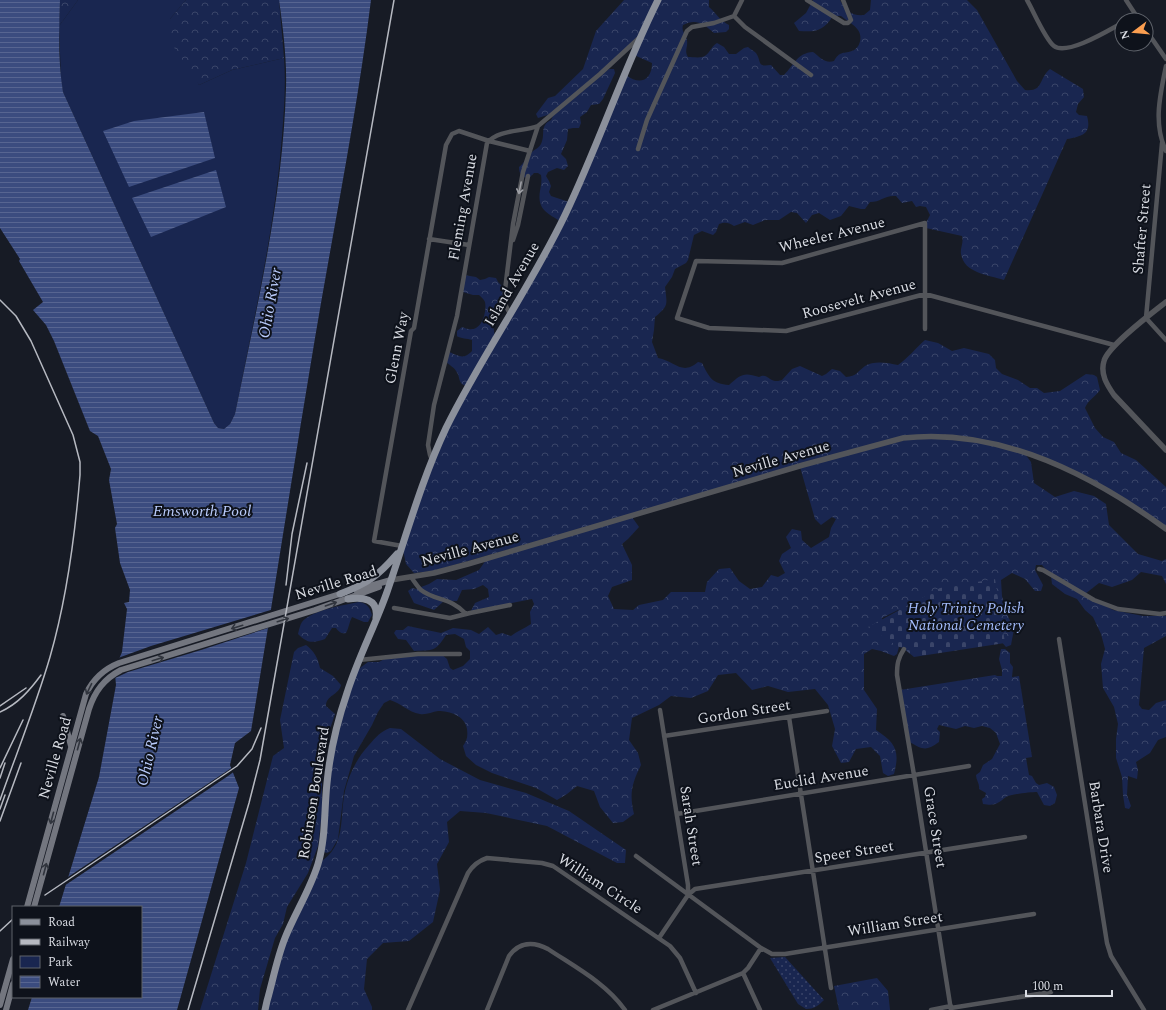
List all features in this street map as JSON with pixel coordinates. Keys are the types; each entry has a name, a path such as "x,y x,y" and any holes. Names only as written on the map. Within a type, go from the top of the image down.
{"main road":[{"name":"Island Avenue","path":"391,580 432,460 470,382 534,273 565,216 590,160 640,37 658,0"},
{"path":"340,594 367,583 375,577 401,549"},
{"name":"Neville Road","path":"27,906 86,694 90,686 101,673 121,662 340,594 391,580"},
{"name":"Neville Road","path":"34,906 92,700 104,682 121,670 348,599 379,587 391,580"},
{"name":"Robinson Boulevard","path":"266,1010 267,1001 285,939 318,863 324,833 330,757 346,694 391,580"},
{"path":"348,599 362,598 372,602 376,615 375,623"},
{"path":"63,716 71,746"},
{"path":"0,1005 12,963"},
{"path":"6,1010 12,988"}],"street":[{"path":"638,149 647,120 687,31 692,27 714,23 734,16 742,0"},
{"path":"807,0 848,24 851,20 843,0"},
{"path":"1027,0 1049,41 1058,48 1068,48 1114,27"},
{"path":"1126,0 1133,12"},
{"path":"734,16 745,27 811,75"},
{"name":"Fleming Avenue","path":"432,460 428,445 434,405 457,316 486,147 489,140 502,134 527,130 538,126 600,74 640,37"},
{"path":"1154,42 1166,59"},
{"path":"1166,66 1158,115 1159,131 1166,151"},
{"path":"510,314 505,304 505,290 513,224 523,172 538,126"},
{"name":"Glenn Way","path":"401,549 374,541 443,158 448,139 452,134 459,131 489,140"},
{"path":"489,140 530,151"},
{"name":"Shafter Street","path":"1146,318 1162,143"},
{"path":"510,249 518,225 528,176"},
{"name":"Wheeler Avenue","path":"677,318 696,261 782,263 925,223 925,294"},
{"path":"429,239 469,245"},
{"path":"925,294 925,329"},
{"name":"Roosevelt Avenue","path":"677,318 709,328 786,331 925,294 1114,345"},
{"path":"1166,302 1114,345 1106,354 1102,368 1104,377 1114,395 1166,450"},
{"path":"1146,318 1166,340"},
{"name":"Neville Avenue","path":"391,580 434,573 468,564 833,457 903,438 920,436 948,436 988,442 1061,466 1098,484 1118,496 1166,529"},
{"path":"1039,569 1094,600 1118,609 1160,614 1166,613"},
{"path":"410,577 419,589 454,604 466,614"},
{"path":"394,608 450,618 510,605"},
{"name":"Barbara Drive","path":"1059,639 1107,943 1111,956 1144,1010"},
{"name":"Grace Street","path":"904,649 898,658 897,675 951,1008"},
{"path":"359,660 418,654 460,654"},
{"name":"Sarah Street","path":"660,710 688,885 688,894"},
{"name":"Gordon Street","path":"664,736 827,711"},
{"path":"789,717 830,988"},
{"name":"Euclid Avenue","path":"677,814 969,766"},
{"name":"Speer Street","path":"688,894 695,889 1025,838"},
{"name":"William Street","path":"636,856 761,948 772,954 824,948 1034,914"},
{"name":"William Circle","path":"408,1010 468,873 472,866 487,858 542,863 553,866 670,946 680,958 696,993"},
{"path":"659,938 688,894"},
{"path":"487,1010 509,956 515,949 528,943 535,943 548,949 606,989 617,999 625,1010"},
{"path":"653,1010 743,973 761,948"},
{"path":"743,973 760,1010"},
{"path":"932,1010 1051,992"}],"green space":[{"path":"60,0 78,0 59,26"},
{"path":"78,0 186,0 170,19 199,85 232,70 284,58 285,88 282,136 279,171 269,241 235,414 230,424 224,429 218,428 214,423 63,92 61,80 59,26"},
{"path":"186,0 279,0 284,58 232,70 199,85 171,43 170,19"},
{"path":"624,0 656,0 637,37 611,63 551,114 538,118 536,114 548,98 555,96 583,69 596,31"},
{"path":"660,0 709,0 709,7 729,25 729,29 726,32 714,33 700,23 692,22 683,25 687,41 686,53 688,57 704,56 717,43 724,47 729,54 736,54 748,47 756,53 761,64 771,65 780,75 784,75 799,57 808,53 813,52 825,61 831,62 834,61 840,54 855,50 859,45 860,33 857,28 841,16 833,16 823,28 819,30 799,31 794,23 806,13 813,0 840,0 844,7 852,14 864,15 870,10 871,0 967,0 977,10 1017,81 1025,90 1031,90 1038,87 1050,69 1083,89 1084,97 1078,104 1076,112 1079,115 1087,116 1088,127 1087,130 1081,135 1067,139 1004,280 984,275 972,269 963,260 961,254 963,241 962,236 926,228 926,223 930,215 926,207 916,207 912,201 902,203 896,196 870,202 865,209 849,206 841,216 830,220 819,213 812,215 806,223 797,213 791,212 779,220 765,220 753,225 745,222 734,226 728,223 723,223 719,224 713,235 702,231 694,235 688,260 686,263 675,269 672,277 665,287 666,304 663,310 655,317 652,342 658,358 683,368 692,366 698,362 702,363 712,379 719,383 729,385 740,376 746,374 759,377 766,376 775,381 782,380 792,369 800,366 822,376 832,369 840,371 846,377 852,376 865,366 873,363 882,362 898,365 925,340 938,343 952,351 964,348 989,354 995,360 996,368 1002,374 1018,380 1030,388 1037,388 1044,393 1060,391 1086,374 1094,375 1097,377 1100,390 1085,408 1095,428 1103,437 1114,442 1121,453 1136,460 1166,487 1166,528 1062,465 988,441 903,436 433,571 414,573 406,564 403,550 421,494 449,428 470,388 534,279 626,75 640,81 644,80 650,74 652,63 634,55"},
{"path":"609,69 614,69 615,73 603,99 599,104 591,105 587,112 580,117 581,123 579,128 568,129 567,140 561,154 566,159 568,166 564,170 557,168 548,172 546,176 551,186 549,192 551,196 569,202 560,221 547,213 540,202 541,175 534,173 529,178 524,177 520,174 519,167 540,145 547,122"},
{"path":"464,275 476,277 480,280 489,277 496,278 504,288 504,307 494,320 495,337 467,386 462,384 453,367 446,362 449,352 459,356 466,356 472,351 472,340 460,338 457,336 457,331 462,327 467,329 476,328 483,319 485,301 479,295 463,292"},
{"path":"917,437 987,443 1025,454 1031,462 1034,483 1055,497 1074,491 1094,496 1106,504 1109,525 1138,554 1162,561 1166,559 1166,584 1162,576 1141,572 1132,580 1112,587 1099,583 1085,594 1049,573 1042,565 1036,565 1035,570 1043,585 1041,591 1035,591 1025,579 1012,573 1001,580 1002,596 1006,612 1014,629 1011,645 1006,647 1000,640 905,616 898,610 882,618 884,626 882,634 899,647 897,654 894,656 872,649 864,654 864,690 877,709 876,730 888,739 895,748 897,759 894,774 888,776 883,773 880,756 871,747 856,749 849,762 841,763 832,746 835,729 828,705 815,689 788,692 768,686 752,690 736,673 718,675 708,691 691,698 671,696 659,705 632,718 629,740 638,753 641,765 635,777 632,789 632,807 634,814 623,822 613,823 600,807 594,791 577,786 557,800 536,788 492,773 476,765 466,756 463,746 467,738 467,729 466,724 460,718 452,713 443,711 424,714 416,713 390,700 384,703 378,712 354,756 344,791 338,839 331,851 327,853 324,852 331,757 356,671 368,662 379,662 386,658 441,654 447,659 450,668 453,670 463,666 470,659 470,651 466,647 464,639 455,634 446,635 439,645 433,649 414,651 406,640 398,639 394,633 396,630 403,630 408,626 441,633 453,628 471,630 479,634 488,627 496,635 502,633 511,636 531,624 530,612 534,604 532,599 471,611 475,603 489,597 488,589 483,585 474,589 462,590 457,601 444,601 434,610 414,603 408,591 412,588 416,589 437,579 456,580 479,570 486,560 632,517 639,527 622,544 632,565 632,580 612,587 608,596 614,609 633,610 639,605 663,600 671,592 705,592 707,582 719,569 730,568 739,581 750,589 762,587 771,575 778,577 785,573 779,561 782,554 791,548 786,537 792,529 801,531 802,540 811,548 829,537 831,528 836,519 832,517 821,525 815,519 800,467"},
{"path":"1051,576 1113,610 1143,616 1166,616 1166,636 1144,648 1139,705 1142,709 1149,710 1156,703 1166,700 1166,737 1158,740 1150,753 1136,762 1138,770 1137,779 1128,776 1127,795 1131,806 1129,809 1125,808 1122,777 1116,758 1118,724 1114,707 1103,688 1101,664 1105,649 1101,634 1093,617 1085,610 1077,599 1065,594 1052,584"},
{"name":"Holy Trinity Polish National Cemetery","path":"995,579 1005,643 914,657 903,648 899,647 868,627 940,588"},
{"path":"359,602 368,606 370,610 372,615 368,622 352,617 346,633 341,633 336,628 332,628 325,639 317,641 311,642 305,640 298,634 302,622 313,614 337,606"},
{"path":"306,645 315,655 320,668 333,676 341,685 338,691 328,699 326,706 335,714 324,747 322,813 318,846 308,873 287,907 283,924 275,938 260,989 258,1010 200,1010 246,863 273,756 284,748 280,720 294,652 298,648"},
{"path":"1001,649 1005,649 1010,653 1010,663 1013,667 1012,677 1019,676 1032,757 1026,758 1029,775 1032,776 1039,785 1047,783 1054,787 1057,795 1055,803 1050,806 1044,805 1037,792 1021,793 1009,796 993,805 983,804 982,799 985,797 986,793 979,789 976,775 980,772 983,765 992,759 1000,744 996,733 990,728 982,726 974,728 965,726 956,729 939,725 937,729 940,732 939,742 934,745 924,748 909,742 900,690 995,675 1002,676 999,659"},
{"path":"390,728 401,729 440,759 480,780 526,793 569,811 626,850 625,863 617,863 547,826 486,813 460,811 447,822 449,842 437,864 440,890 433,922 409,941 383,943 367,959 364,989 372,1010 267,1010 286,940 319,863 328,856 338,840 345,791 351,772 361,755 376,737"},
{"path":"785,957 824,1000 814,1008 806,1009 798,1004 770,958"},
{"path":"877,978 888,991 890,1010 839,1010 834,986"}],"water":[{"name":"Emsworth Pool","path":"0,0 60,0 59,34 61,81 63,92 214,423 218,428 224,429 230,424 235,414 268,252 280,170 284,129 286,66 279,0 371,0 352,127 315,338 251,731 235,743 230,765 239,788 177,1010 28,1010 32,998 142,998 142,906 59,906 99,777 116,685 115,674 122,652 127,609 124,603 129,602 130,590 120,563 115,528 117,524 109,480 111,469 98,436 90,431 54,341 46,325 33,310 43,302 19,261 20,259 0,228"},
{"path":"204,112 215,158 129,187 103,131 134,121"},
{"path":"216,170 226,207 151,237 132,198"}],"pier":[{"path":"274,609 271,627 128,672 113,679 118,658 151,646"},
{"path":"233,767 235,771 228,776 64,886 65,879"}],"railway":[{"path":"188,1010 249,803 260,760 394,0"},
{"path":"0,300 16,316 31,341 73,435 80,462 73,544 66,590 56,635 39,693 0,800"},
{"path":"286,585 292,534 307,463"},
{"path":"0,712 23,696 41,675"},
{"path":"0,706 26,688"},
{"path":"0,768 23,720"},
{"path":"45,895 237,766 252,749 261,728"},
{"path":"0,778 5,763"},
{"path":"0,821 21,763"},
{"path":"0,809 5,795"},
{"path":"0,931 12,920"}],"water label":[{"name":"Ohio River","path":"270,303"},
{"name":"Ohio River","path":"150,751"}]}
